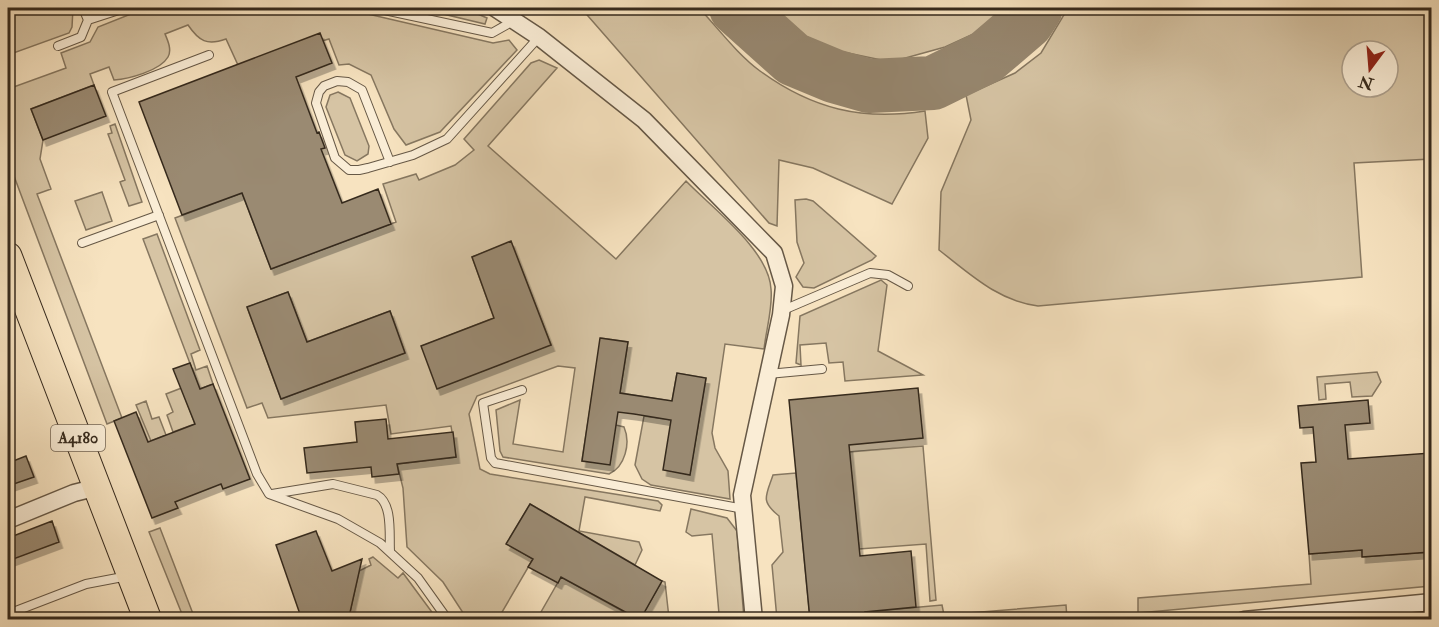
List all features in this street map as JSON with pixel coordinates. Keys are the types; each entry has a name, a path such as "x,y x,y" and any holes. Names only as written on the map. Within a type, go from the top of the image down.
{"main road":[{"name":"A4180","path":"8,256 148,620"}],"street":[{"path":"495,8 515,19 539,37 644,120 774,253 784,286 781,311 742,495 754,620"},
{"path":"8,520 98,487"},
{"path":"1244,620 1431,602"}],"lane":[{"path":"58,46 81,37 88,20 83,8"},
{"path":"88,20 125,8"},
{"path":"375,8 492,33 515,19"},
{"path":"390,162 362,90 348,82 337,81 324,86 319,92 316,103 335,158 349,170 359,170 390,162 413,155 447,139 539,37"},
{"path":"209,55 112,92 257,474 269,494 345,523 390,551 418,578 448,620"},
{"path":"82,243 159,215"},
{"path":"781,311 870,273 888,275 908,286"},
{"path":"768,374 822,369"},
{"path":"522,390 483,403 491,458 495,463 744,509"},
{"path":"269,494 333,484 377,495 387,506 390,551"},
{"path":"8,614 86,584 131,576"}],"shaded area":[{"path":"33,8 73,8 72,27 69,33 8,55 8,17"},
{"path":"146,8 342,8 493,43 509,40 517,50 440,132 406,145 394,129 371,75 349,64 339,65 329,39 238,65 226,39 214,42 204,41 188,25 165,34 170,51 168,57 151,70 114,80 109,67 90,74 94,85 31,109 43,140 40,159 51,189 37,194 122,418 107,424 8,160 8,89 66,68 61,53 90,42 98,27"},
{"path":"418,8 464,8 487,18 485,24"},
{"path":"581,8 699,8 743,57 779,84 818,103 859,113 902,114 925,111 928,138 892,204 813,168 779,160 777,226 769,223"},
{"path":"771,8 1002,8 991,26 945,47 891,62 843,52 798,37"},
{"path":"1068,8 1431,8 1431,159 1354,163 1362,277 1038,306 1010,299 997,292 973,277 939,250 941,192 971,120 966,95 1015,73 1041,53"},
{"path":"539,60 557,68 488,146 616,259 686,181 738,230 761,259 768,274 771,289 770,311 764,349 725,344 712,433 715,448 728,471 730,499 651,485 642,479 635,465 644,416 671,420 690,474 706,378 677,373 672,401 620,393 628,342 601,338 582,460 616,425 624,427 627,440 625,454 615,471 609,474 503,457 500,451 496,410 520,400 513,444 563,452 575,368 558,366 477,396 469,414 480,469 490,474 658,501 662,505 660,511 585,497 579,531 639,542 642,550 635,565 530,504 507,543 533,559 498,619 467,619 443,582 407,547 403,488 397,464 456,457 451,426 391,434 386,405 268,418 262,403 247,408 175,218 242,193 271,269 396,222 383,184 416,174 419,180 455,165 474,150 464,139 531,63","holes":["511,242 551,345 422,346 494,318 472,257","288,292 307,342 390,311 405,353 281,399 247,307"]},
{"path":"338,92 350,98 369,146 368,154 357,161 345,155 326,107 330,95"},
{"path":"115,124 142,202 129,206 120,182 125,180 108,134 112,133 110,126"},
{"path":"102,192 112,221 86,230 75,201"},
{"path":"795,200 813,201 876,256 814,288 803,287 796,277 804,263 797,242"},
{"path":"157,234 200,350 191,354 196,370 207,366 213,384 184,395 195,424 173,432 167,415 173,412 166,394 197,382 143,239"},
{"path":"881,280 887,285 878,351 923,375 845,381 843,362 829,363 826,343 800,345 801,365 796,363 800,316"},
{"path":"1377,372 1381,382 1372,396 1352,397 1350,382 1325,384 1326,399 1319,400 1317,377"},
{"path":"146,401 152,419 159,417 166,435 151,441 136,405"},
{"path":"923,446 936,600 930,601 926,544 859,549 849,452"},
{"path":"796,473 810,619 777,619 772,565 783,552 779,516 769,506 766,498 773,475"},
{"path":"691,509 727,518 737,531 744,619 640,620 662,581 665,582 669,618 719,614 712,534 692,536 686,532"},
{"path":"160,528 195,619 184,619 149,532"},
{"path":"1362,550 1363,557 1431,552 1431,586 1138,613 1138,598 1311,584 1309,554"},
{"path":"373,557 398,578 403,573 437,619 354,620 349,617 359,571 371,565 369,559"},
{"path":"561,577 637,619 537,619"},
{"path":"942,605 944,615 1066,605 1067,619 838,620 865,617 865,612"}],"building":[{"path":"320,33 332,63 296,77 325,148 321,149 342,203 378,189 391,224 271,269 242,193 182,215 139,102"},
{"path":"94,85 106,116 43,140 31,109"},
{"path":"511,241 551,345 437,389 421,346 494,318 472,257"},
{"path":"288,292 307,342 390,311 405,353 281,399 247,307"},
{"path":"600,338 628,342 620,393 672,401 677,373 706,378 690,475 663,470 671,420 634,414 618,412 610,465 582,461"},
{"path":"190,363 200,389 213,384 250,479 223,489 221,484 175,502 178,508 152,518 114,421 136,412 148,442 195,424 173,369"},
{"path":"918,388 923,438 849,445 860,556 911,551 916,607 865,612 866,617 810,620 789,400"},
{"path":"1368,400 1370,423 1345,425 1348,459 1431,453 1431,552 1362,557 1362,550 1309,554 1301,463 1316,462 1313,427 1300,428 1298,406"},
{"path":"386,419 388,439 453,432 456,457 397,464 399,474 372,477 371,467 307,473 304,448 357,442 355,422"},
{"path":"26,456 34,477 8,486 8,463"},
{"path":"530,504 662,581 640,620 561,577 558,583 528,567 533,559 506,544"},
{"path":"52,521 59,542 8,561 8,538"},
{"path":"316,531 332,571 362,559 349,617 343,620 302,620 276,545"}],"taxiway":[{"path":"736,8 793,59 834,76 869,86 933,83 986,57 1027,22 1036,8"}]}
